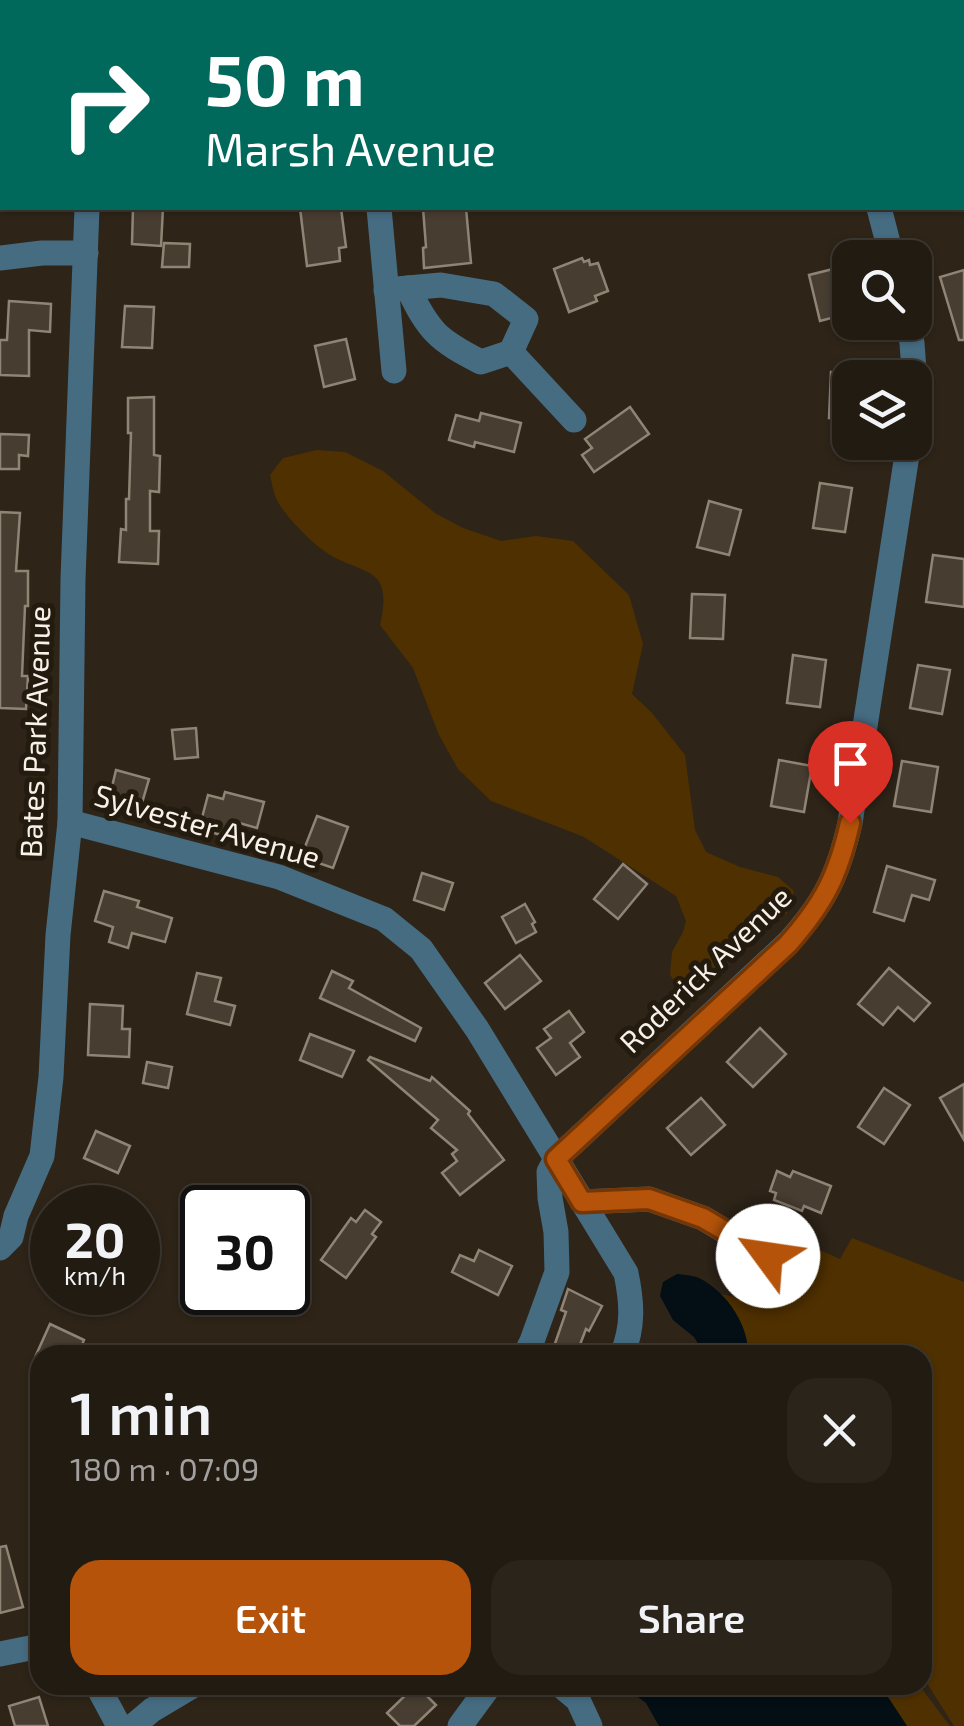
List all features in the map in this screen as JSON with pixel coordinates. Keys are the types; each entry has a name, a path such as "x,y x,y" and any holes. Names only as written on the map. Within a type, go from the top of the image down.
{"street":[{"name":"Bates Park Avenue","path":"0,1248 10,1237 42,1156 52,1077 58,935 70,822 87,210"},
{"path":"379,210 397,289 394,371"},
{"path":"880,210 887,240"},
{"path":"0,258 86,253"},
{"path":"441,286 494,294 526,319 510,352 481,362 446,344 397,289 441,286"},
{"path":"510,352 574,420"},
{"name":"Roderick Avenue","path":"556,1159 788,944 814,915 832,884 850,823 906,460"},
{"name":"Sylvester Avenue","path":"70,822 280,877 384,919 421,949 477,1029 626,1273 632,1304 627,1345"},
{"path":"530,1345 557,1272 549,1172 556,1159"},
{"path":"582,1202 649,1199 703,1218 768,1256"},
{"path":"0,1654 30,1648"},
{"path":"103,1695 119,1726"},
{"path":"133,1726 177,1695"},
{"path":"460,1726 483,1695"},
{"path":"572,1695 590,1726"}],"shaded area":[{"path":"317,450 345,452 383,471 435,513 463,528 501,541 536,536 573,541 629,595 643,644 632,694 685,755 695,830 706,852 740,867 778,877 794,891 787,913 683,993 670,975 672,952 686,921 676,896 584,837 491,801 458,769 439,735 413,668 380,625 383,605 378,580 317,546 279,504 270,475 283,458"},
{"path":"784,1234 840,1259 852,1238 964,1282 964,1726 954,1726 932,1691 932,1345 748,1345 744,1330 721,1294 746,1300"},
{"path":"677,1274 711,1285 728,1301 745,1332 747,1345 699,1345 673,1320 660,1296 663,1282"},
{"path":"635,1695 887,1695 907,1726 659,1726 646,1703"},
{"path":"887,1695 927,1695 950,1726 907,1726"}],"building":[{"path":"133,210 163,210 161,246 132,244"},
{"path":"300,210 341,210 346,247 339,248 340,261 307,266"},
{"path":"423,210 466,210 471,263 424,268"},
{"path":"164,243 190,244 189,267 162,267"},
{"path":"582,258 584,262 589,260 590,265 598,263 608,291 595,296 597,301 569,312 554,269"},
{"path":"832,269 832,318 820,321 809,275"},
{"path":"964,270 964,340 959,340 940,277"},
{"path":"9,301 51,304 50,332 29,330 29,376 0,375 0,340 7,340"},
{"path":"125,306 154,307 152,348 122,347"},
{"path":"346,339 355,379 324,387 315,346"},
{"path":"831,372 832,372 832,418"},
{"path":"154,397 154,455 160,456 159,492 150,491 150,531 159,531 158,564 119,562 121,529 126,530 129,499 128,398"},
{"path":"630,407 649,434 594,472 582,455 592,448 585,439"},
{"path":"481,413 521,423 514,452 449,440 456,415 479,421"},
{"path":"0,434 29,435 28,456 19,455 19,469 0,469"},
{"path":"820,483 852,488 845,532 813,528"},
{"path":"709,501 741,510 729,555 697,547"},
{"path":"0,512 20,513 16,571 28,571 22,676 28,676 26,709 0,708"},
{"path":"933,555 964,559 964,607 926,602"},
{"path":"692,594 725,595 723,639 690,638"},
{"path":"793,655 826,660 820,707 787,703"},
{"path":"918,665 950,670 942,714 910,708"},
{"path":"196,728 198,757 175,759 172,730"},
{"path":"779,760 812,766 804,812 771,806"},
{"path":"902,761 938,767 931,812 894,806"},
{"path":"116,770 149,779 142,803 110,795"},
{"path":"225,792 264,802 257,828 236,822 232,838 199,829 208,795 223,799"},
{"path":"317,816 348,827 333,868 301,857"},
{"path":"623,864 647,884 618,919 594,899"},
{"path":"887,866 935,880 929,900 912,895 904,921 874,912"},
{"path":"422,873 453,883 444,910 414,900"},
{"path":"104,891 139,901 137,907 172,918 165,942 132,933 128,948 109,942 113,927 95,921"},
{"path":"525,904 536,932 516,943 502,917"},
{"path":"520,955 541,981 505,1009 485,983"},
{"path":"889,968 930,1003 914,1021 898,1007 883,1025 858,1004"},
{"path":"332,971 353,981 349,988 421,1028 415,1041 320,998"},
{"path":"197,973 221,978 215,1001 235,1006 230,1025 187,1014"},
{"path":"90,1004 123,1006 122,1029 130,1029 129,1057 88,1055"},
{"path":"569,1011 584,1032 570,1043 580,1057 556,1075 537,1048 551,1038 544,1029"},
{"path":"760,1028 786,1054 753,1087 727,1062"},
{"path":"310,1034 354,1051 342,1077 300,1060"},
{"path":"370,1057 430,1081 432,1077 470,1111 468,1114 504,1160 460,1195 442,1173 457,1161 452,1154 457,1150 431,1128 438,1120 368,1060"},
{"path":"147,1062 172,1067 168,1088 143,1083"},
{"path":"964,1084 964,1140 940,1098"},
{"path":"884,1088 910,1105 884,1144 858,1127"},
{"path":"701,1098 725,1125 691,1155 667,1128"},
{"path":"96,1131 130,1146 118,1173 84,1158"},
{"path":"777,1171 790,1177 793,1171 831,1186 821,1213 804,1206 802,1211 774,1200 776,1193 770,1191"},
{"path":"365,1210 381,1222 372,1234 376,1237 346,1278 321,1260 351,1218 356,1222"},
{"path":"479,1250 512,1266 498,1295 452,1272 460,1255 474,1261"},
{"path":"568,1289 602,1306 580,1345 554,1345 566,1312 561,1310"},
{"path":"50,1324 84,1340 82,1345 41,1345"},
{"path":"6,1546 23,1607 0,1613 0,1547"},
{"path":"406,1695 426,1695 436,1705 414,1726 400,1726 387,1713"},
{"path":"39,1697 48,1726 15,1726 9,1706"}],"route":[{"path":"768,1256 703,1218 649,1199 582,1202 556,1159 788,944 814,915 832,884 850,823"}]}
